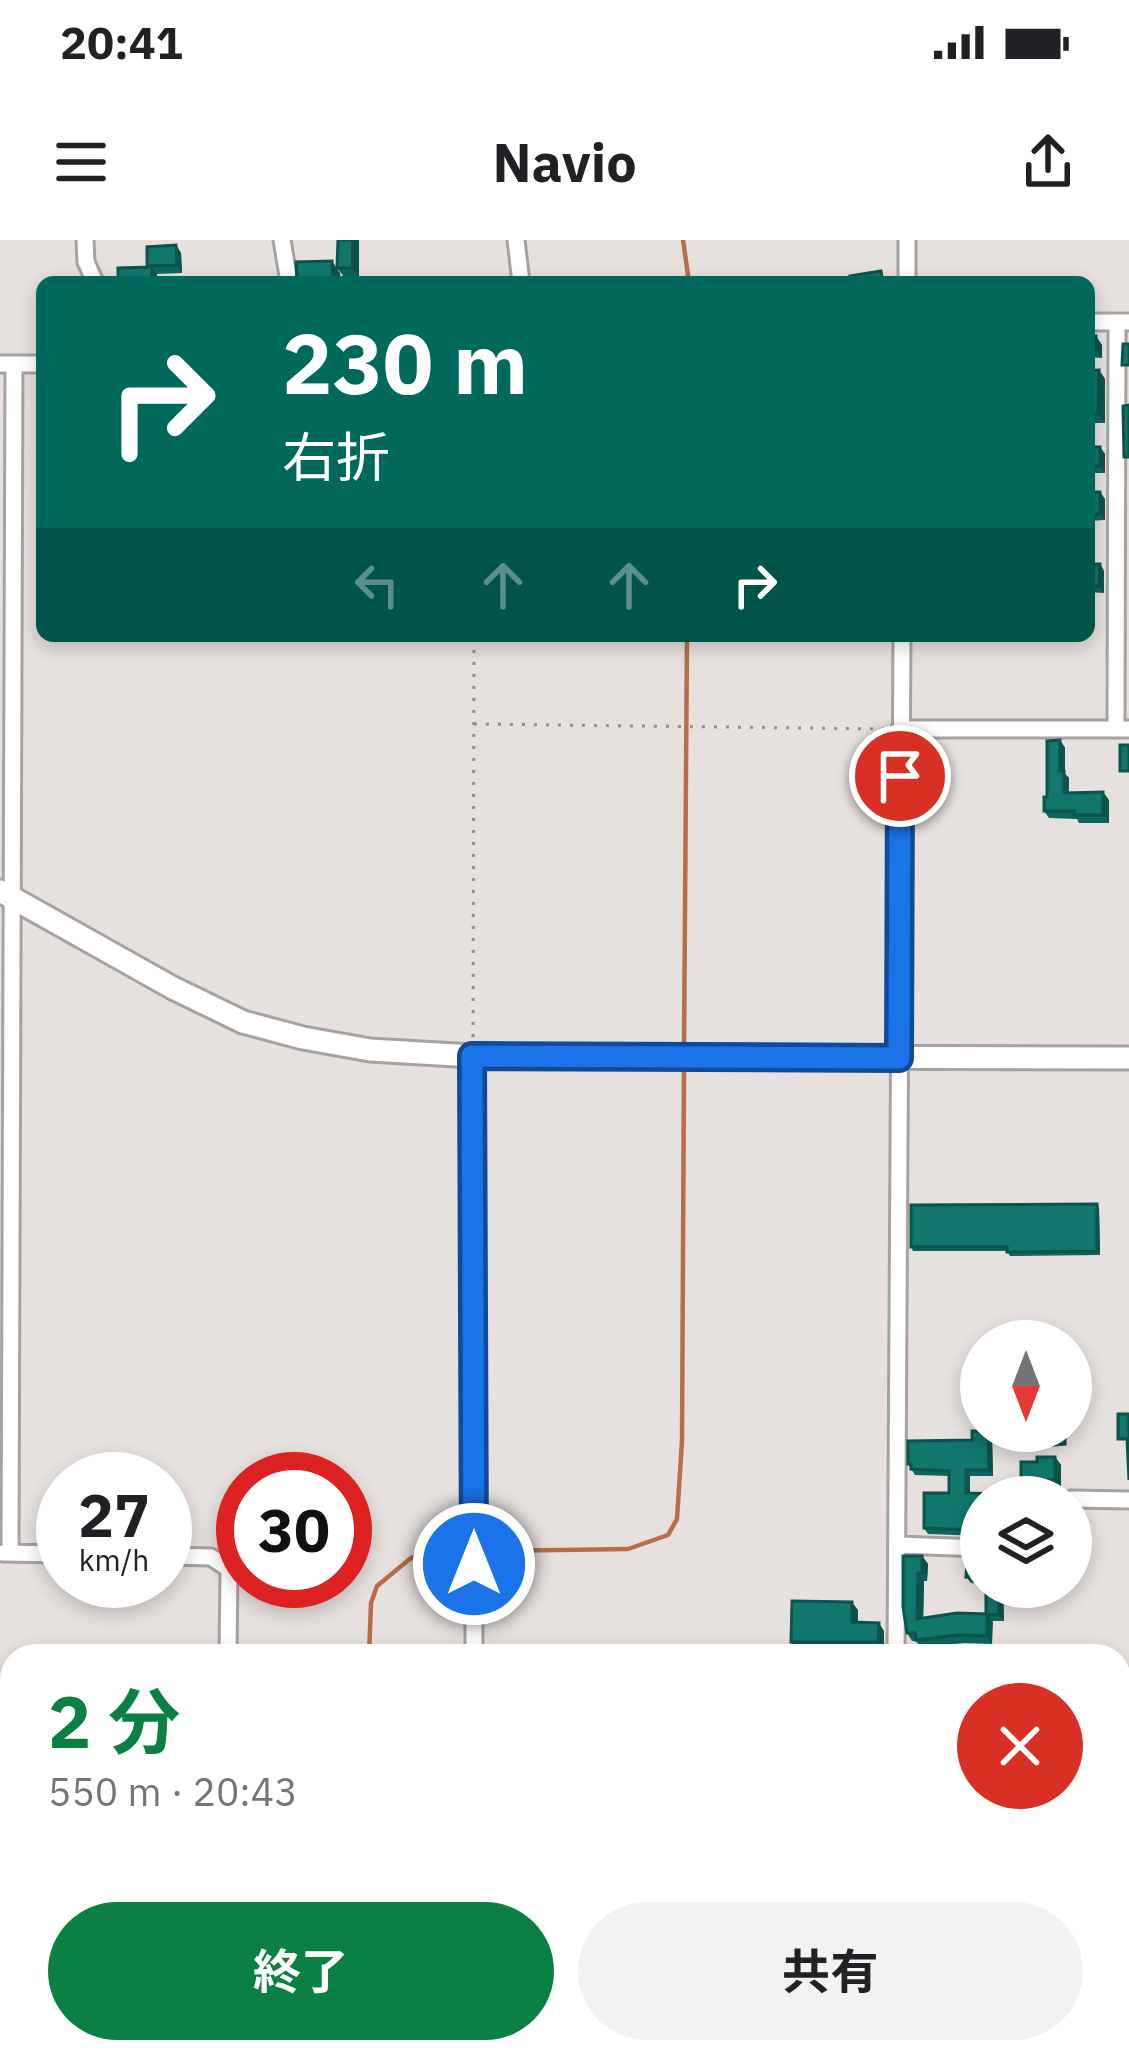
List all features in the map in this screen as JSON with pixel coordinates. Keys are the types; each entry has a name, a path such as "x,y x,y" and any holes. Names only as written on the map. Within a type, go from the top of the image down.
{"street":[{"path":"86,240 86,262 92,276"},
{"path":"282,240 288,276"},
{"path":"516,240 520,276"},
{"path":"907,240 907,276"},
{"path":"900,729 1122,729 1123,322"},
{"path":"7,364 5,1553 36,1554"},
{"path":"896,1644 902,642"},
{"path":"6,894 172,988 244,1022 370,1050 472,1056 1129,1058"},
{"path":"472,1056 474,1644"},
{"path":"1092,1499 1129,1500"},
{"path":"898,1545 960,1547"},
{"path":"192,1557 211,1557 229,1569 228,1644"}],"path":[{"path":"472,1056 474,642"},
{"path":"473,724 900,729"}],"building":[{"path":"338,240 353,240 352,268 337,268"},
{"path":"176,245 177,265 147,266 147,247"},
{"path":"332,261 333,276 297,276 296,262"},
{"path":"152,267 152,276 118,276 118,268"},
{"path":"1123,344 1129,344 1129,365 1122,365"},
{"path":"1095,370 1099,370 1098,414 1095,414"},
{"path":"1129,405 1129,457 1124,457 1123,406"},
{"path":"1095,447 1100,447 1100,466 1095,466"},
{"path":"1095,492 1100,492 1100,514 1095,514"},
{"path":"1095,564 1100,564 1099,586 1095,586"},
{"path":"1060,740 1064,793 1103,792 1103,815 1044,811 1047,741"},
{"path":"1120,745 1129,745 1129,771 1120,771"},
{"path":"1097,1204 1097,1251 911,1247 911,1205"},
{"path":"1118,1414 1129,1414 1129,1480 1127,1439 1118,1439"},
{"path":"960,1440 960,1452 989,1452 989,1470 966,1470 966,1476 960,1476 960,1529 924,1528 924,1493 949,1493 949,1471 911,1469 908,1441"},
{"path":"1037,1457 1055,1457 1055,1476 1021,1476 1021,1462 1037,1462"},
{"path":"903,1556 922,1556 917,1619 987,1614 987,1636 916,1640 915,1633 907,1633"},
{"path":"792,1601 852,1602 852,1622 879,1623 878,1642 791,1642"}],"waterway":[{"path":"683,240 688,276"},
{"path":"684,1049 687,642"},
{"path":"481,1551 628,1549 668,1535 677,1519 682,1441 684,1067"},
{"path":"369,1644 371,1603 377,1586 411,1558 433,1552 469,1552"}],"route":[{"path":"474,1564 472,1056 899,1058 900,776"}]}
